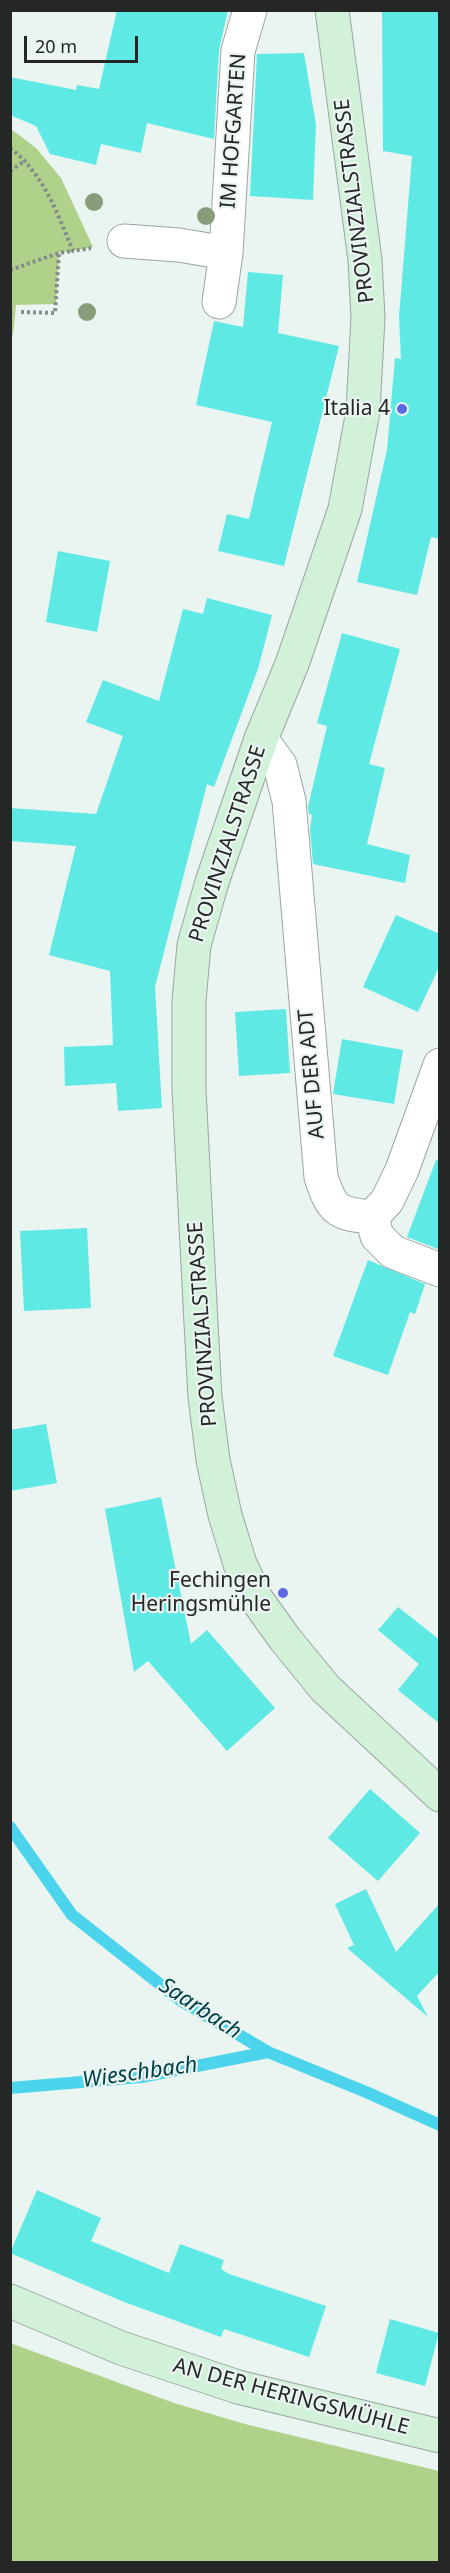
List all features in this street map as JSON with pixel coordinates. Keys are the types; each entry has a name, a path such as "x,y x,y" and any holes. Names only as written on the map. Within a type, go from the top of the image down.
{"main road":[{"name":"PROVINZIALSTRASSE","path":"332,10 365,260 368,318 363,411 345,508 292,664 261,739 212,882 194,945 189,1001 189,1090 201,1323 213,1461 225,1515 240,1564 257,1600 324,1688 440,1795"},
{"name":"AN DER HERINGSMÜHLE","path":"10,2301 121,2348 238,2387 440,2436"}],"street":[{"name":"IM HOFGARTEN","path":"219,302 226,253 238,51 250,10"},
{"path":"124,242 179,244 226,253"},
{"name":"AUF DER ADT","path":"261,739 280,765 288,801 321,1177 330,1202 347,1215 372,1217"},
{"path":"440,1065 402,1170 387,1202 372,1217 377,1236 393,1252 440,1270"},
{"path":"404,1763 440,1774"}],"path":[{"path":"10,148 26,160 48,193 73,251"},
{"path":"10,171 26,160"},
{"path":"10,270 59,253 124,242"},
{"path":"21,312 55,313 59,253"}],"green space":[{"path":"11,129 36,148 61,178 93,247 59,253 56,304 16,305 13,335 10,335"},
{"path":"10,2343 174,2403 245,2424 439,2471 439,2562 11,2562"}],"building":[{"path":"117,10 228,10 219,50 214,139 147,123 141,153 101,144 96,165 50,154 36,126 10,115 10,77 76,90 77,85 99,89"},
{"path":"382,10 440,10 440,539 431,537 417,595 357,582 387,450 395,358 401,359 399,317 412,156 383,151"},
{"path":"304,53 316,125 313,200 250,196 257,54"},
{"path":"248,272 283,275 278,333 339,346 284,566 218,551 227,514 249,519 272,422 196,405 214,321 243,327"},
{"path":"58,551 110,561 97,632 46,622"},
{"path":"207,598 272,615 258,669 214,787 207,784 155,987 162,1108 118,1111 116,1083 65,1086 64,1047 113,1045 110,971 49,955 76,846 10,841 10,808 96,814 123,736 86,722 103,680 159,701 183,609 203,614"},
{"path":"342,633 400,649 369,764 385,768 367,844 410,855 405,883 313,864 310,829 312,815 309,814 308,807 327,726 317,723"},
{"path":"396,915 440,934 440,965 418,1012 363,987"},
{"path":"286,1009 290,1073 239,1076 235,1012"},
{"path":"342,1039 403,1050 394,1104 333,1094"},
{"path":"436,1160 440,1161 438,1249 407,1237"},
{"path":"87,1228 91,1308 24,1311 20,1231"},
{"path":"368,1260 425,1284 415,1314 410,1312 388,1375 333,1356"},
{"path":"46,1424 57,1483 10,1491 10,1430"},
{"path":"161,1497 191,1644 207,1630 275,1708 227,1751 148,1661 134,1672 105,1509"},
{"path":"398,1607 440,1640 440,1724 398,1690 419,1664 378,1630"},
{"path":"370,1789 420,1833 378,1881 328,1838"},
{"path":"366,1889 396,1952 440,1903 440,1971 417,1996 428,2017 347,1948 354,1945 335,1904"},
{"path":"37,2190 101,2218 91,2241 169,2273 180,2244 224,2260 221,2269 229,2274 326,2306 309,2357 224,2329 221,2337 124,2302 10,2253"},
{"path":"390,2319 439,2333 425,2386 376,2373"}],"waterway":[{"name":"Saarbach","path":"10,1827 72,1915 180,2000 268,2052 440,2125"},
{"name":"Wieschbach","path":"10,2088 141,2077 268,2052"}],"place":[{"name":"Italia 4","path":"402,409"},
{"name":"Fechingen Heringsmühle","path":"283,1593"}]}
